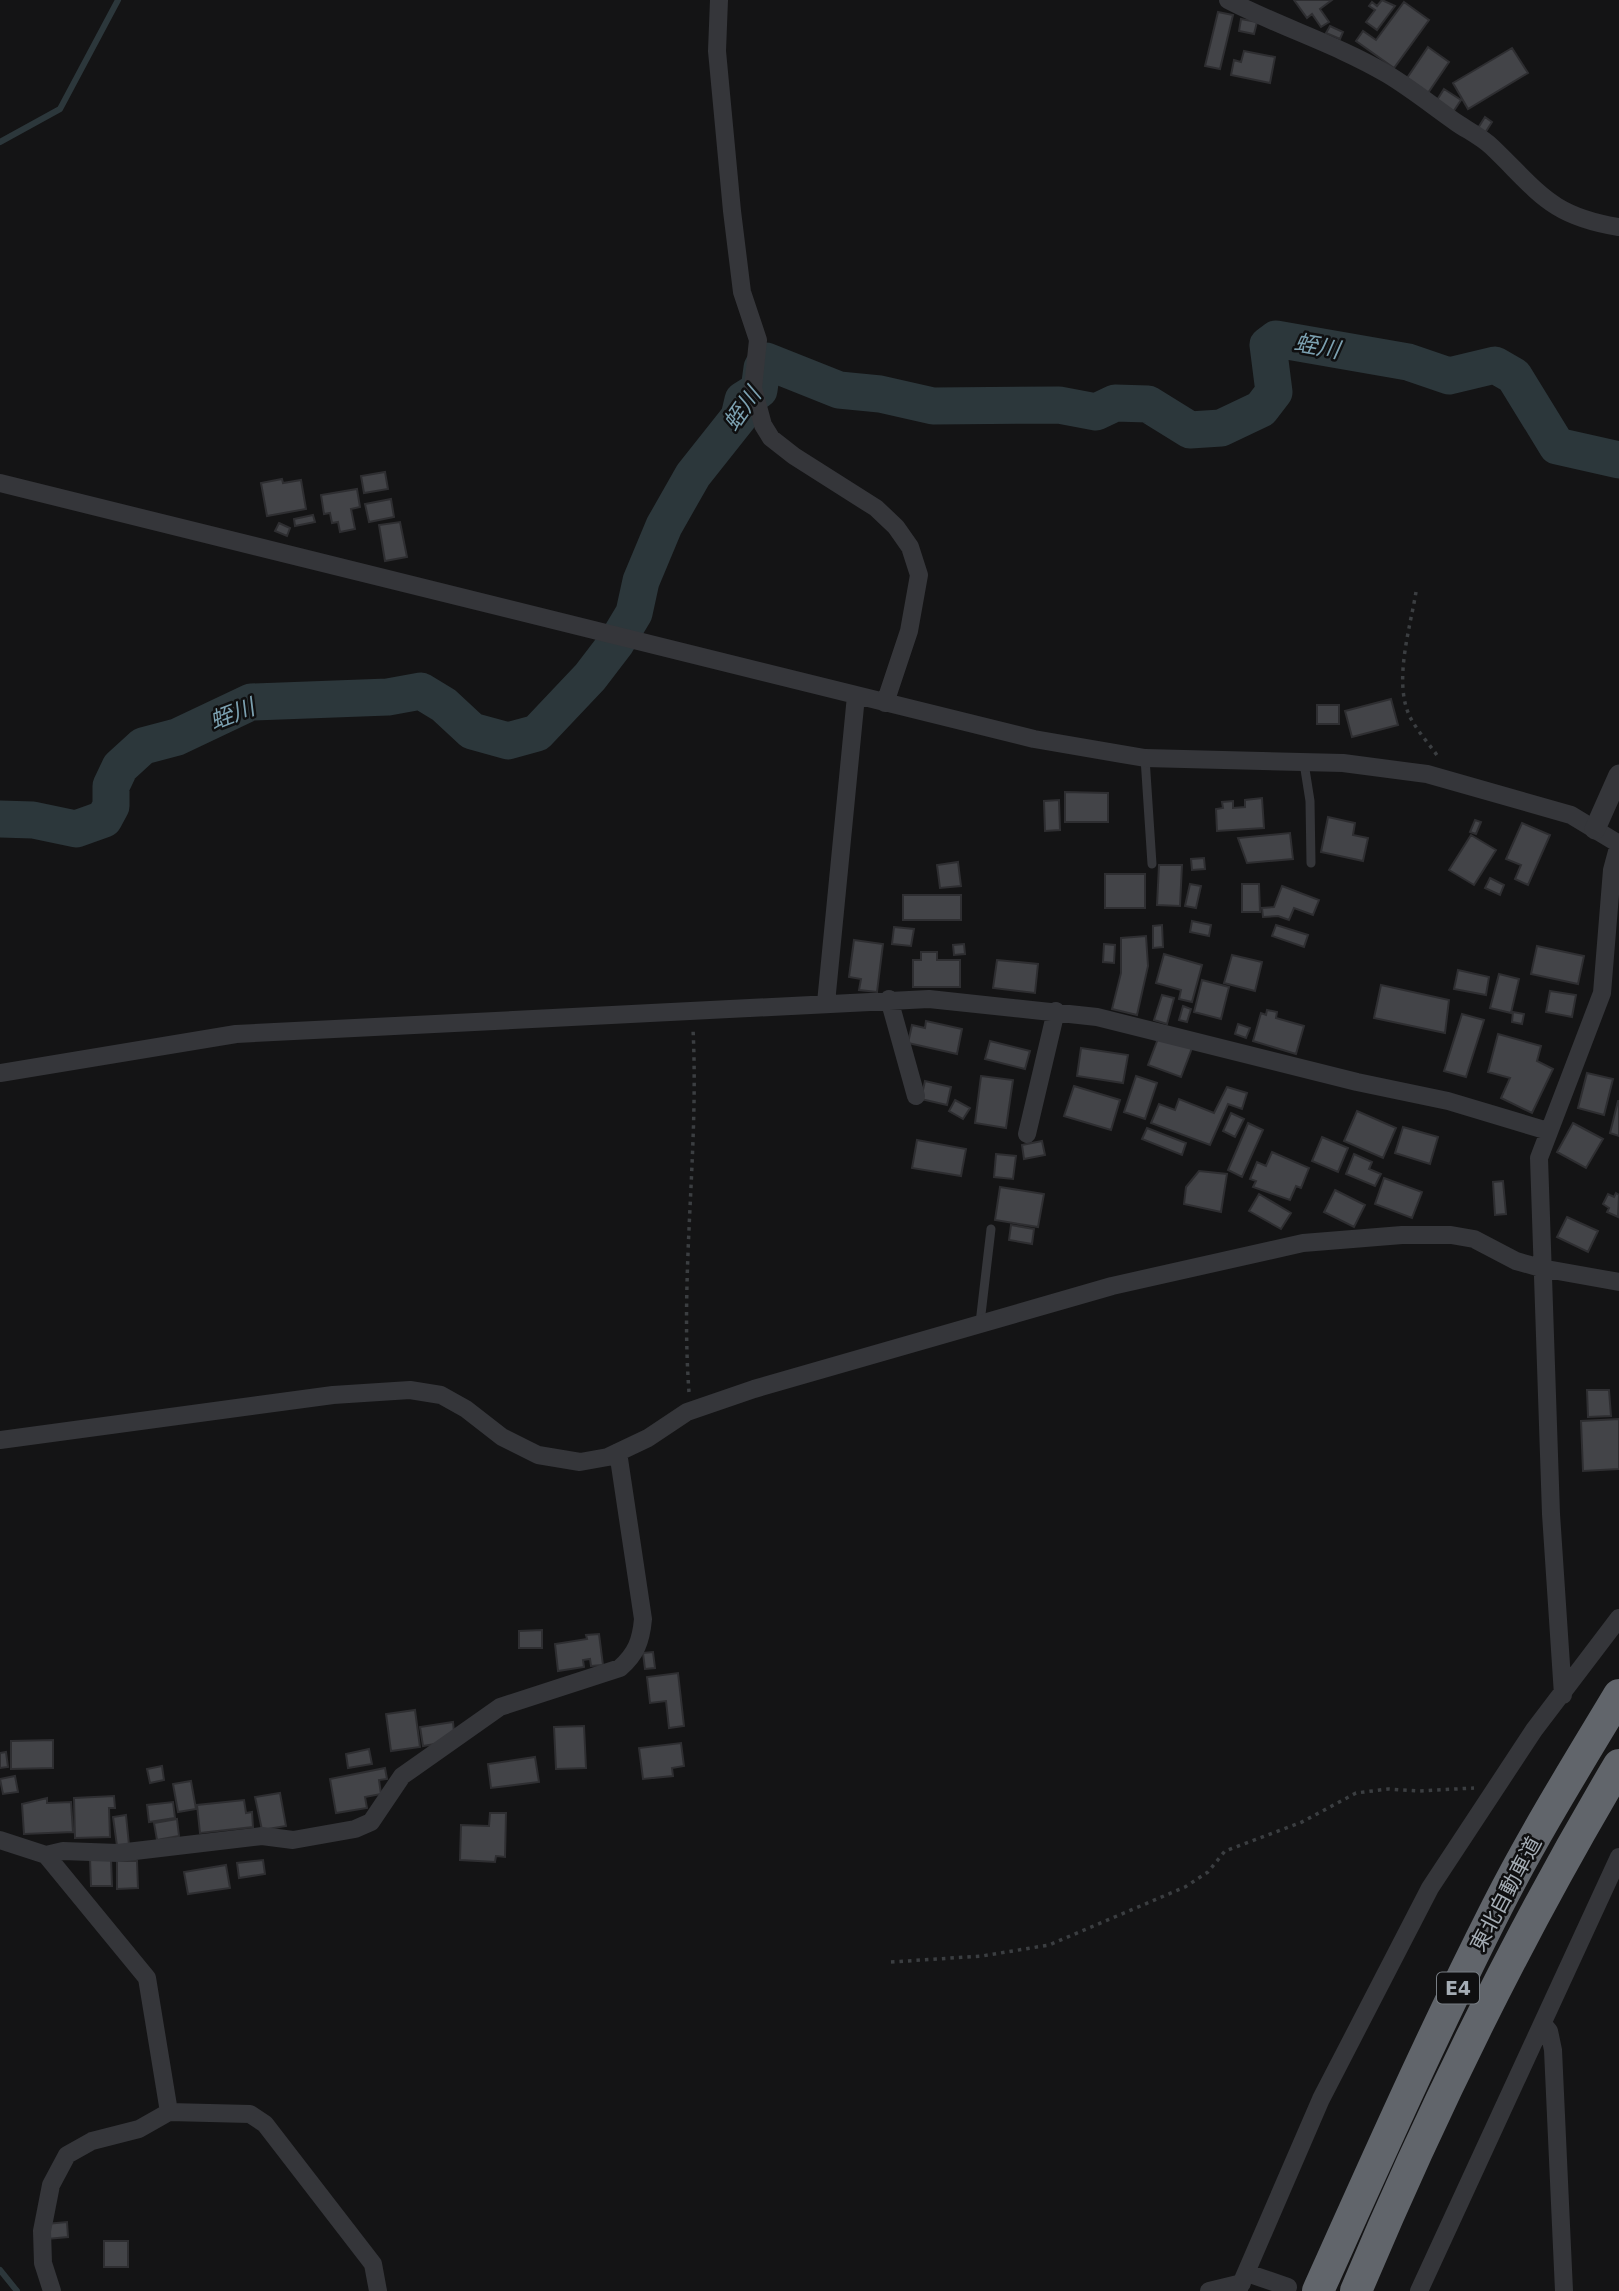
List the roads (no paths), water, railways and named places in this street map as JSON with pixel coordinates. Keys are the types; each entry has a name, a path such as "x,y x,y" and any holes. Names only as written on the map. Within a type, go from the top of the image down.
{"highway":[{"name":"東北自動車道","path":"1303,2289 1398,2110 1498,1905 1555,1801 1619,1695"},
{"name":"東北自動車道","path":"1356,2291 1462,2056 1569,1848 1619,1765"}],"street":[{"path":"719,0 717,51 742,292 758,340 754,394 771,438 876,508 896,527 910,547 919,575 909,631 885,703"},
{"path":"1228,0 1260,17 1338,48 1389,75 1491,145 1542,198 1566,214 1585,221 1619,227"},
{"path":"0,484 1034,739 1145,758 1343,763 1445,778 1571,815 1619,844 1612,870 1602,993 1539,1158 1541,1268 1563,1695"},
{"path":"826,1003 856,696"},
{"path":"1594,830 1619,775"},
{"path":"889,999 915,1096"},
{"path":"0,1073 236,1034 929,999 1097,1017 1357,1082 1448,1101 1548,1131"},
{"path":"1027,1134 1056,1011"},
{"path":"0,1440 333,1395 410,1390 442,1395 466,1409 502,1437 538,1455 580,1462 618,1452 648,1438 691,1411 754,1389 1112,1286 1303,1243 1402,1235 1451,1235 1475,1239 1516,1261 1541,1268 1619,1282"},
{"path":"0,1840 46,1855 63,1851 118,1853 262,1836 293,1840 355,1829 371,1822 402,1776 500,1707 620,1668 634,1656 641,1637 643,1619 618,1452"},
{"path":"1242,2282 1321,2099 1430,1888 1534,1730 1619,1618"},
{"path":"46,1855 147,1978 169,2112"},
{"path":"1419,2291 1438,2243 1619,1857"},
{"path":"1543,2024 1549,2031 1553,2050 1564,2291"},
{"path":"51,2291 43,2263 42,2231 51,2185 67,2155 92,2141 139,2129 169,2112 250,2114 265,2124 373,2264 378,2291"},
{"path":"1209,2291 1242,2282 1303,2289"}],"lane":[{"path":"1145,758 1152,864"},
{"path":"1304,763 1310,801 1311,863"},
{"path":"981,1323 991,1229"}],"waterway":[{"path":"0,142 60,109 118,0"},
{"name":"蛭川","path":"0,819 33,820 76,829 104,819 111,806 111,786 120,767 143,746 177,737 251,702 388,697 421,691 444,705 472,731 508,741 537,733 590,677 616,643 634,613 641,581 664,526 693,475 739,417 743,400 759,390 762,368 766,361 839,390 880,394 933,406 1059,405 1096,412 1115,403 1148,404 1190,430 1221,428 1261,409 1274,392 1268,345 1276,339 1408,362 1449,376 1495,365 1514,376 1557,446 1619,460"},
{"path":"0,2270 17,2291"}]}
